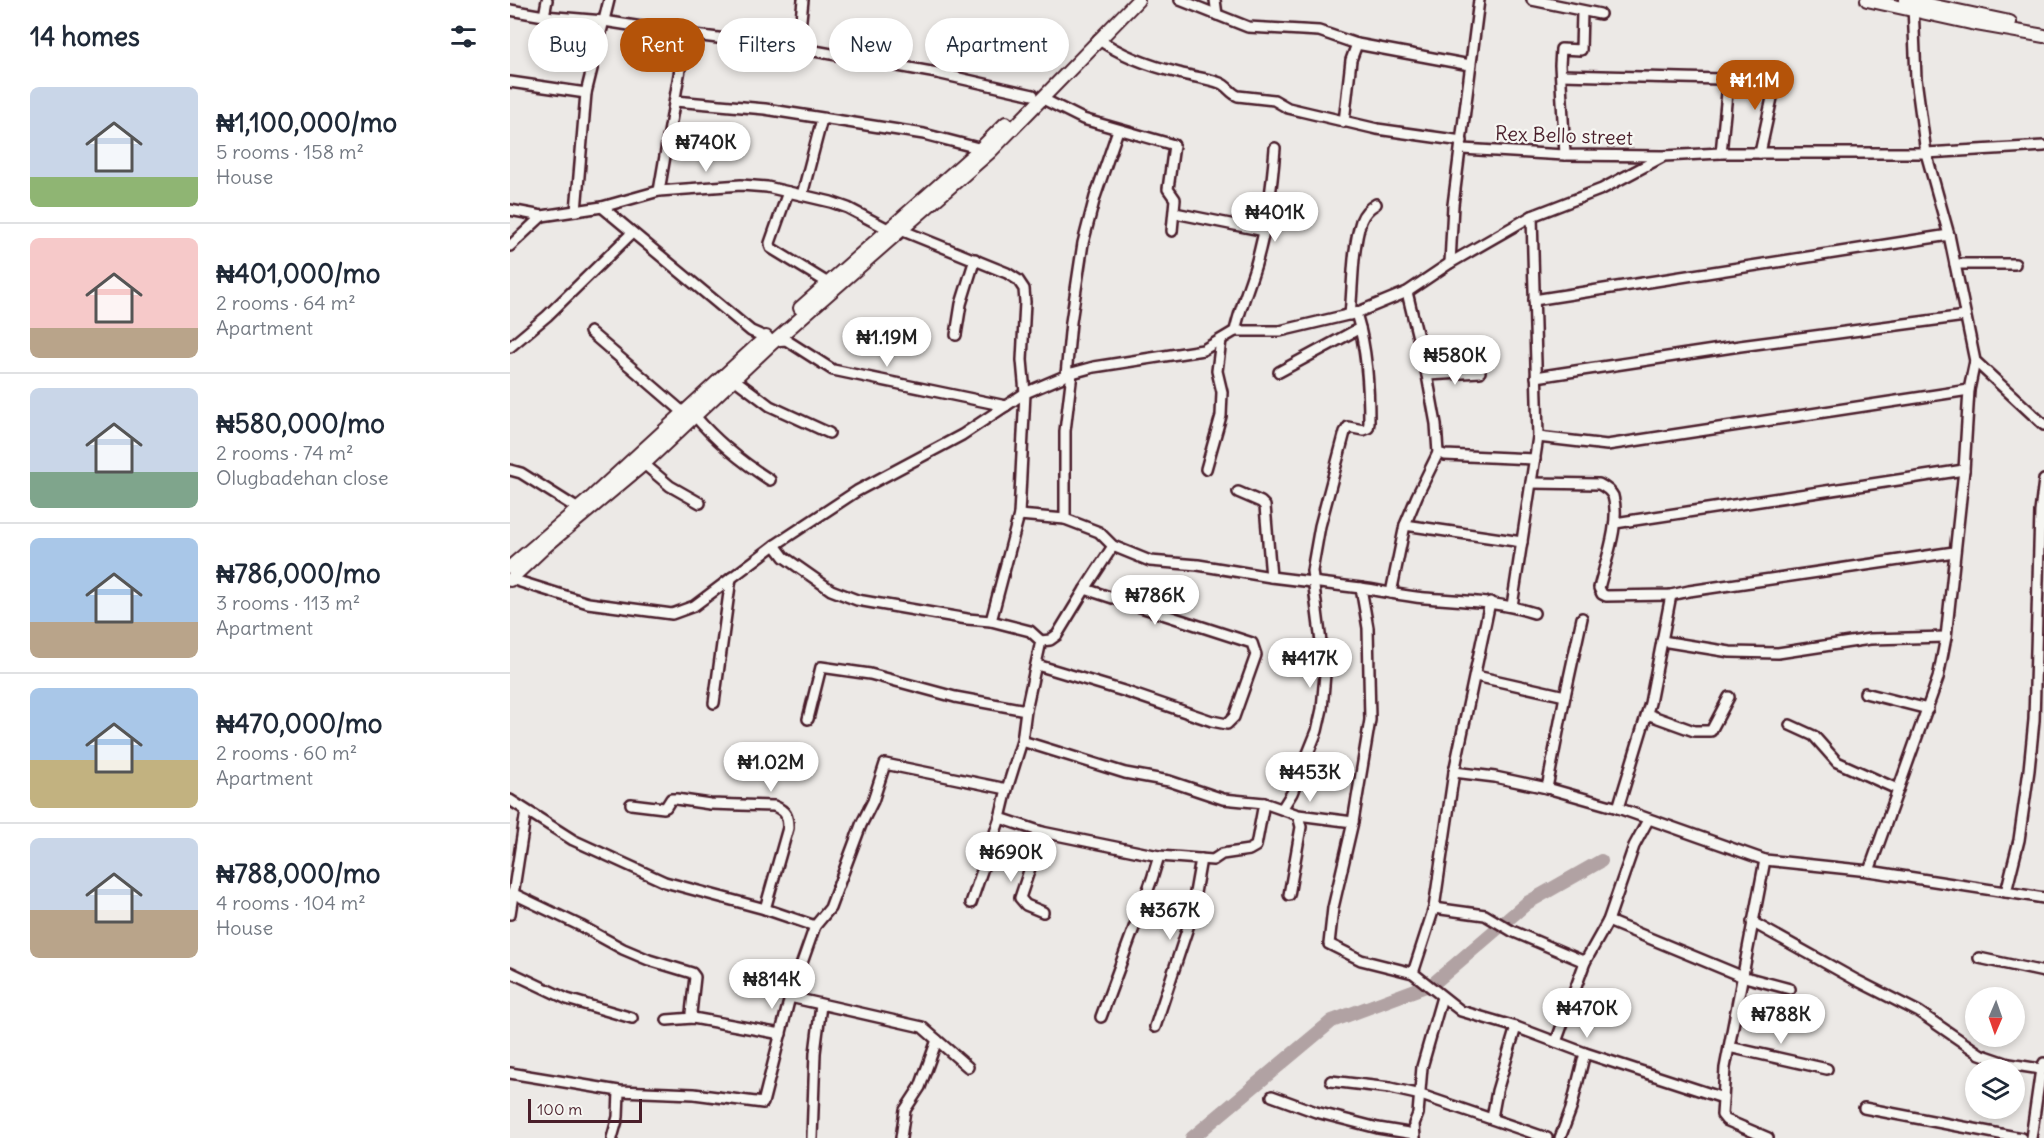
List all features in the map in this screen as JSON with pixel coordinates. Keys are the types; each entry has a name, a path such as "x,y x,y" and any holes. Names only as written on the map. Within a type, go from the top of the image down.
{"main road":[{"path":"510,567 644,464 689,414 734,379 770,339 901,230 986,149 1126,0"},
{"path":"1037,96 1138,0"},
{"path":"1867,0 1911,4 2044,29"},
{"path":"1911,4 2044,36"},
{"path":"510,580 828,283 986,149"}],"street":[{"path":"544,16 547,0"},
{"path":"605,18 609,0"},
{"path":"801,18 803,0"},
{"path":"1180,0 1248,27 1318,31 1357,44 1470,64"},
{"path":"1215,0 1217,15"},
{"path":"1450,263 1453,205 1479,0"},
{"path":"1532,0 1600,14"},
{"path":"1869,871 1938,678 1946,637 1964,470 1969,390 1975,361 1949,235 1926,153 1916,79 1911,4"},
{"path":"510,10 568,18"},
{"path":"1565,155 1561,49 1581,50 1582,12"},
{"name":"Rex Bello street","path":"1098,39 1119,54 1180,74 1218,82 1238,96 1274,100 1288,108 1344,122 1462,145 1565,155 1664,156 1721,153 1926,153 2044,146"},
{"path":"1344,122 1349,69 1357,44"},
{"path":"817,51 937,73 1037,96 1083,119 1174,145 1168,189 1175,199 1172,231"},
{"path":"576,211 586,93 591,72"},
{"path":"659,191 680,72"},
{"path":"1561,75 1721,79 1728,83 1721,153"},
{"path":"1760,153 1777,75"},
{"path":"510,82 586,93"},
{"path":"675,101 765,109 924,134 986,149"},
{"path":"802,195 822,119"},
{"path":"1065,519 1065,431 1071,322 1083,243 1095,197 1118,130"},
{"path":"1235,332 1264,231 1272,189 1275,148"},
{"path":"510,580 588,603 672,614 694,606 775,545 857,491 962,435 1025,393 1069,374 1094,367 1203,350 1235,332 1280,332 1353,314 1407,292 1450,263 1532,216 1602,189 1664,156"},
{"path":"510,210 542,216 602,207 659,191 741,184 767,187 848,208 888,230"},
{"path":"788,192 770,243 771,248 828,283"},
{"path":"1282,808 1292,793 1317,731 1322,709 1325,674 1312,582 1320,526 1345,432 1348,428 1363,430 1368,428 1369,423 1368,380 1360,328 1353,314 1356,244 1361,219 1368,208 1376,204"},
{"path":"602,207 751,331 770,339 786,340 832,370 1006,406"},
{"path":"1175,213 1264,231"},
{"path":"510,246 542,216"},
{"path":"1512,606 1538,437 1532,216"},
{"path":"901,230 1007,273 1018,280 1024,289 1022,360 1025,393 1019,514 992,621"},
{"path":"510,347 547,316 632,233"},
{"path":"1534,300 1949,235"},
{"path":"956,335 961,304 975,259"},
{"path":"1955,264 2015,264"},
{"path":"1391,593 1405,525 1438,453 1436,424 1427,375 1407,292"},
{"path":"1536,377 1740,346 1965,316"},
{"path":"1279,372 1360,328"},
{"path":"590,332 747,465 770,480"},
{"path":"1206,469 1221,417 1222,392 1216,371 1221,340"},
{"path":"1975,361 2044,425"},
{"path":"1427,375 1480,372"},
{"path":"734,379 770,406 829,433"},
{"path":"1538,437 1607,445 1969,390"},
{"path":"1438,453 1536,459"},
{"path":"644,464 670,486 700,503"},
{"path":"510,470 521,473 582,511"},
{"path":"1615,523 1964,470"},
{"path":"2006,892 2019,840 2030,770 2034,720 2040,512 2044,480"},
{"path":"1531,483 1599,484 1609,489 1613,497 1615,523 1599,588 1606,596 1671,596 1689,591 1954,552"},
{"path":"1239,492 1265,506 1271,577"},
{"path":"1019,514 1065,519 1099,532 1113,546 1150,561 1198,565 1424,598 1490,602 1534,613"},
{"path":"1405,525 1522,542"},
{"path":"775,545 784,557 831,590 856,600 967,619 992,621 1030,631 1041,641 1026,710 1022,741 1000,818 971,903"},
{"path":"1041,641 1050,640 1057,635 1113,546"},
{"path":"714,703 731,578"},
{"path":"1360,588 1368,628 1370,720 1353,822 1333,908 1329,944 1361,960 1413,973 1461,1011 1516,1027 1585,1053 1723,1098"},
{"path":"1037,665 1127,692 1212,722 1227,724 1234,717 1256,655 1252,643 1084,590"},
{"path":"1618,808 1647,714 1671,596"},
{"path":"1413,973 1434,908 1454,772 1490,602"},
{"path":"1547,788 1564,696 1582,618"},
{"path":"1662,641 1730,652 1778,653 1870,639 1946,637"},
{"path":"808,719 821,668 870,675 955,697 1026,710"},
{"path":"1476,676 1564,696"},
{"path":"1865,693 1928,708"},
{"path":"1647,714 1694,730 1711,731 1729,697"},
{"path":"1790,725 1814,736 1837,762 1897,789"},
{"path":"1022,741 1125,772 1169,781 1223,799 1264,803 1298,815 1353,822"},
{"path":"510,1073 619,1091 694,1094 763,1102 790,997 815,926 830,908 873,801 885,764 1007,789"},
{"path":"1454,772 1495,777 1547,788 1618,808 1765,860 1869,871 2044,898"},
{"path":"631,804 664,808 671,799 676,799 710,804 774,806 783,810 788,817 788,828 765,909"},
{"path":"510,800 573,840 665,882 765,909 815,926"},
{"path":"1000,818 1042,832 1159,856 1213,860 1222,854 1253,849 1256,846 1264,803"},
{"path":"510,914 526,811"},
{"path":"1289,895 1300,827 1298,815"},
{"path":"1556,1042 1586,962 1608,921 1634,846 1648,820"},
{"path":"1042,832 1020,898 1026,905 1043,912"},
{"path":"1101,1017 1159,856"},
{"path":"1155,1027 1190,921 1201,859"},
{"path":"1765,860 1729,1047 1722,1115 1726,1120 1768,1138"},
{"path":"512,893 623,949 649,960 692,973 695,977 691,1013 693,1017"},
{"path":"1434,908 1485,915 1512,931 1586,962"},
{"path":"1608,921 1742,976 1790,989"},
{"path":"1752,922 1919,1012 1980,1054 2009,1064 2042,1066 2031,1138"},
{"path":"1979,958 2044,972"},
{"path":"510,972 567,999 632,1017"},
{"path":"790,997 922,1027 968,1067"},
{"path":"1272,1096 1316,1112 1415,1136 1414,1124 1418,1114 1425,1056 1442,997"},
{"path":"812,1138 815,1053 821,1005"},
{"path":"668,1020 693,1017 781,1034"},
{"path":"1492,1118 1497,1091 1516,1027"},
{"path":"901,1138 905,1110 920,1087 937,1040"},
{"path":"1729,1047 1827,1069"},
{"path":"1560,1138 1571,1109 1578,1073 1585,1053"},
{"path":"1331,1081 1389,1088 1421,1095 1547,1138"},
{"path":"612,1138 618,1117 619,1091"},
{"path":"1864,1108 2020,1138"}],"waterway":[{"path":"1192,1138 1332,1021 1434,983 1527,903 1601,861"}]}
